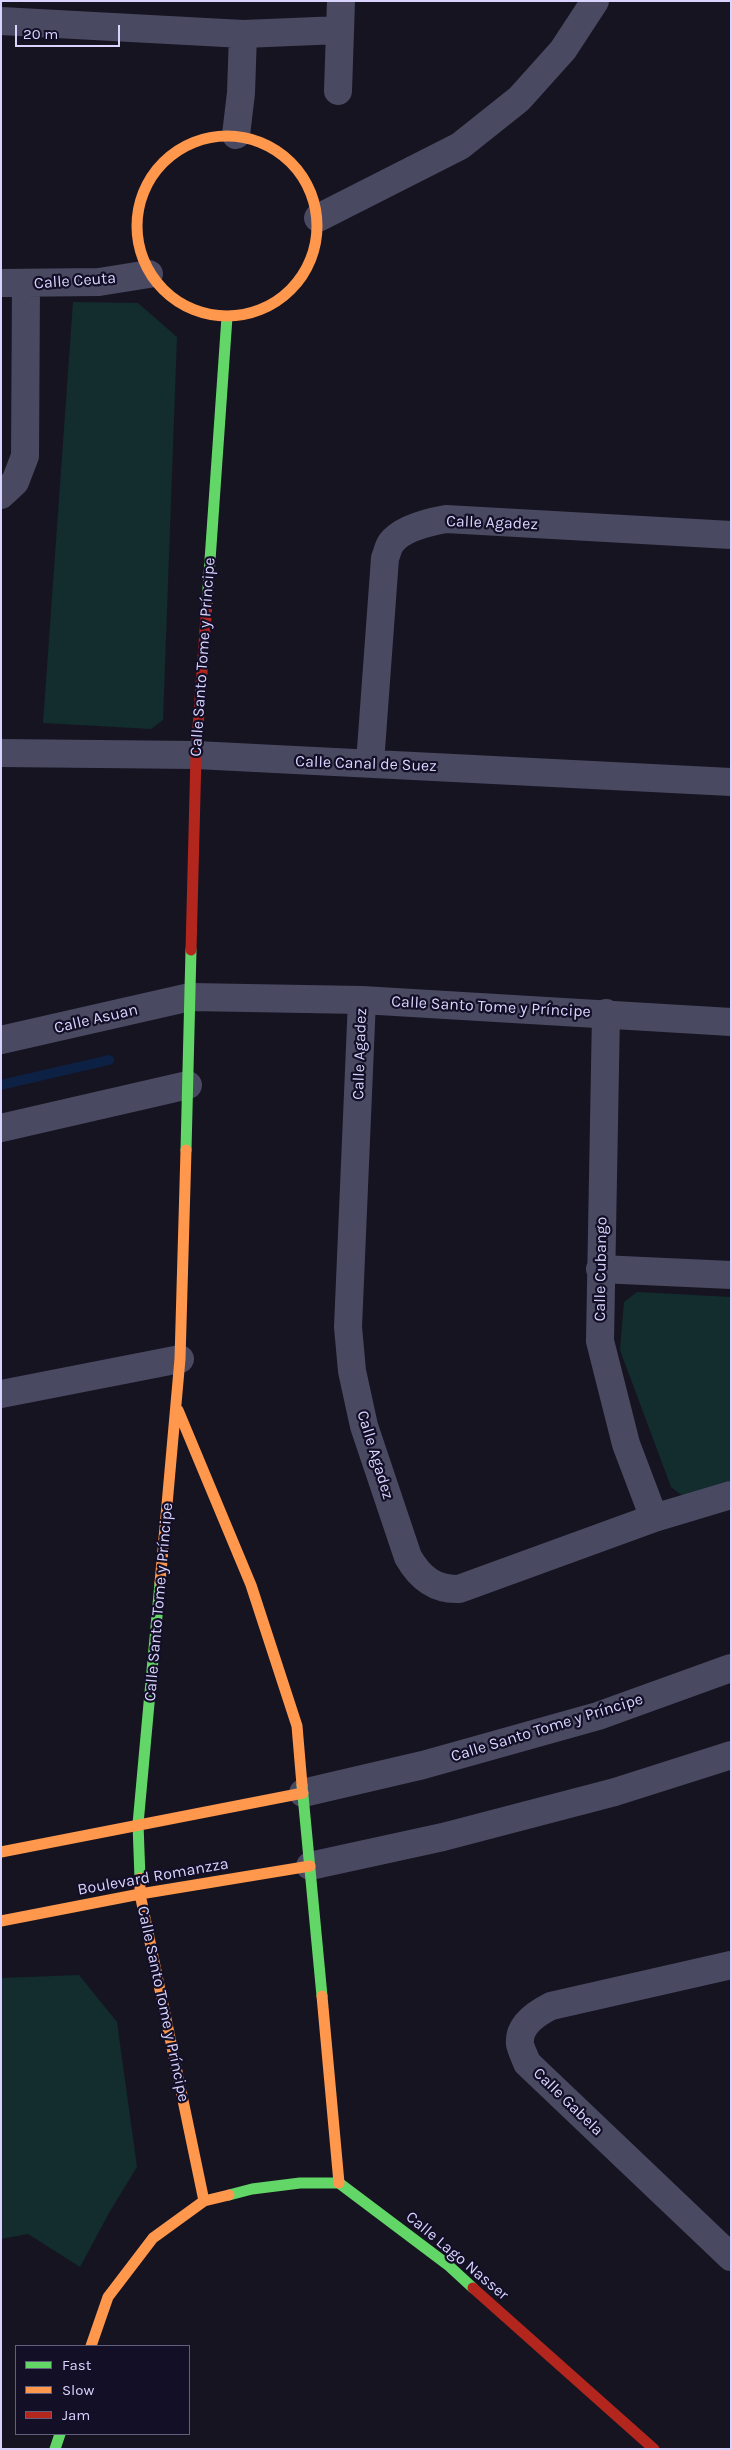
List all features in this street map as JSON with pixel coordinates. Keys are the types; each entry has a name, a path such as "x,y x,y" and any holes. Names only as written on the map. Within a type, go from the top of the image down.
{"street":[{"path":"338,91 341,1"},
{"path":"318,218 460,146 519,99 563,50 595,1"},
{"path":"1,21 243,34 340,30"},
{"path":"236,136 241,93 243,34"},
{"path":"236,136 266,144 292,162 310,188 318,218 316,248 304,275 283,297 257,312 227,317 197,312 170,297 149,274 139,247 136,219 144,191 159,166 181,148 208,137 236,136"},
{"name":"Calle Ceuta","path":"14,284 99,282 149,274"},
{"path":"1,494 15,482 25,456 14,284"},
{"name":"Calle Santo Tome y Príncipe","path":"204,2201 140,1894 138,1824 180,1359 196,756 227,317"},
{"name":"Calle Agadez","path":"370,763 385,558 390,543 408,531 426,523 446,519 731,535"},
{"name":"Calle Canal de Suez","path":"1,753 196,756 731,782"},
{"name":"Calle Santo Tome y Príncipe","path":"190,997 362,1000 606,1013 731,1022"},
{"name":"Calle Asuan","path":"1,1040 190,997"},
{"name":"Calle Agadez","path":"362,1000 348,1327 352,1371 364,1426 408,1558 418,1574 444,1589 459,1589 654,1518 731,1495"},
{"name":"Calle Cubango","path":"606,1013 600,1341 626,1444 654,1518"},
{"path":"1,1128 188,1085"},
{"path":"600,1269 731,1276"},
{"path":"1,1394 180,1359"},
{"name":"Calle Santo Tome y Príncipe","path":"176,1406 257,1604 296,1726 339,2183"},
{"name":"Calle Santo Tome y Príncipe","path":"303,1793 423,1765 598,1716 731,1668"},
{"path":"310,1866 443,1837 615,1792 731,1755"},
{"path":"1,1852 303,1793"},
{"name":"Boulevard Romanzza","path":"1,1921 140,1894 310,1866"},
{"name":"Calle Gabela","path":"731,1965 551,2006 535,2014 524,2027 520,2044 527,2063 731,2257"},
{"path":"91,2345 108,2297 153,2238 204,2201 252,2189 300,2183 339,2183"},
{"name":"Calle Lago Nasser","path":"339,2183 448,2265 654,2449"},
{"path":"55,2449 60,2435"}],"green space":[{"path":"73,302 138,303 177,337 163,720 151,729 43,723"},
{"path":"637,1292 731,1297 731,1481 684,1497 671,1487 620,1350 624,1302"},
{"path":"79,1975 117,2022 137,2167 109,2213 80,2267 28,2234 1,2239 1,1978"}],"waterway":[{"path":"1,1085 109,1060"}],"traffic: fast":[{"path":"207,603 227,317"},
{"path":"186,1150 191,950"},
{"path":"140,1878 138,1824 160,1583"},
{"path":"302,1785 322,1996"},
{"path":"229,2195 252,2189 300,2183 339,2183 448,2265 473,2288"},
{"path":"55,2449 60,2435"}],"traffic: slow":[{"path":"218,136 236,136 270,146 291,162 307,183 315,208 317,226 315,244 307,269 291,290 270,306 262,309 236,316 218,316 184,306 157,283 147,269 141,252 137,235 137,217 147,183 170,156 184,146 201,140 218,136"},
{"path":"160,1583 180,1359 186,1150"},
{"path":"178,1410 251,1585 297,1726 302,1785"},
{"path":"1,1852 303,1793"},
{"path":"1,1921 140,1894 310,1866"},
{"path":"140,1878 140,1894 204,2201"},
{"path":"322,1996 339,2183"},
{"path":"91,2345 108,2297 153,2238 204,2201 229,2195"}],"traffic: jam":[{"path":"191,950 196,755 207,603"},
{"path":"473,2288 654,2449"}]}
